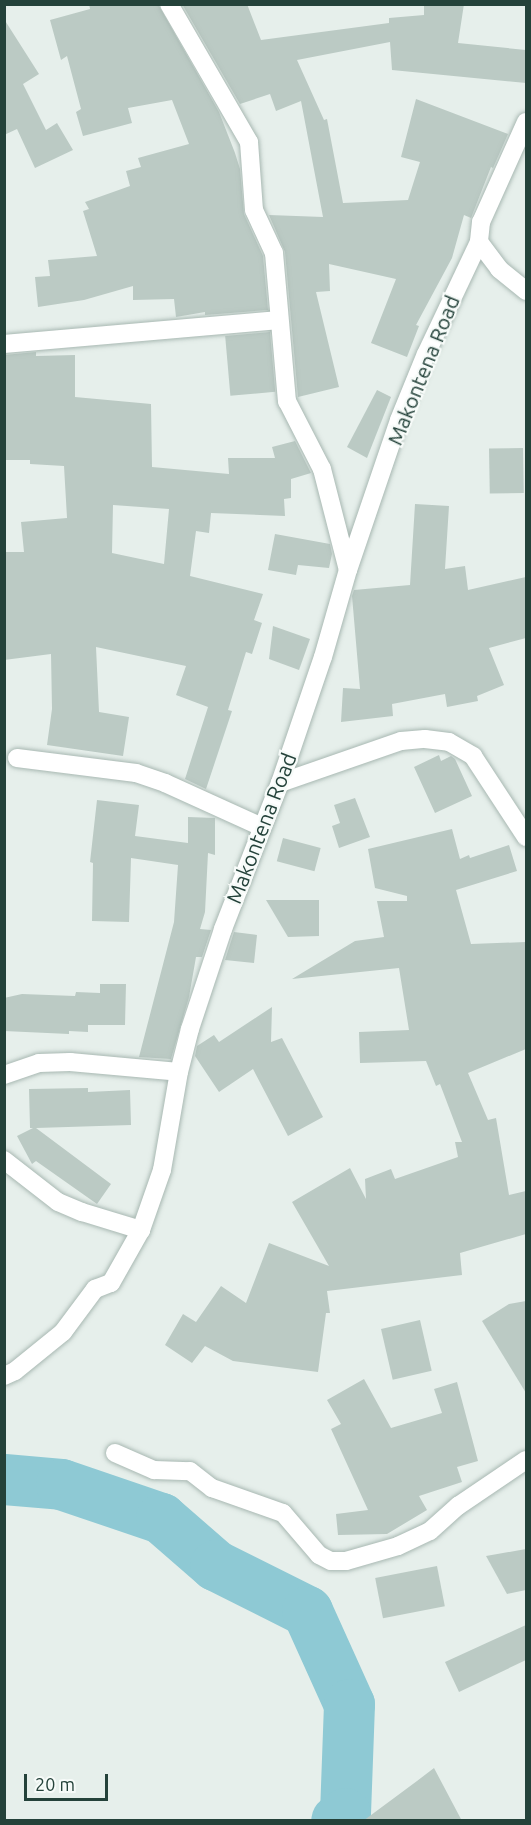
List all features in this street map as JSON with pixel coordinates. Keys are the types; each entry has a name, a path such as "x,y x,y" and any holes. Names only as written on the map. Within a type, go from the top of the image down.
{"street":[{"path":"169,4 249,142 254,210 274,253 287,401 322,469 348,570"},
{"name":"Makontena Road","path":"4,1376 15,1371 63,1332 95,1289 111,1283 141,1230 162,1170 179,1072 190,1029 223,929 280,783 399,420 426,354 479,242 481,222 526,122"},
{"path":"479,242 499,269 526,291"},
{"path":"4,344 279,320"},
{"path":"280,783 402,741 425,739 449,742 473,756 526,837"},
{"path":"17,758 136,773 165,783 262,827"},
{"path":"4,1075 39,1063 70,1062 179,1072"},
{"path":"4,1160 58,1202 141,1230"},
{"path":"115,1453 154,1470 190,1471 212,1488 283,1513 319,1555 331,1561 346,1561 398,1546 430,1531 458,1506 526,1460"}],"building":[{"path":"89,4 158,4 219,112 235,153 240,169 244,214 263,256 268,310 205,315 205,312 176,317 174,299 133,300 133,286 84,300 38,307 35,277 50,276 48,260 97,256 83,211 89,209 85,202 130,186 126,171 141,167 138,158 189,144 172,100 128,108 132,123 83,136 76,112 81,109 67,56 61,60 50,20 90,9"},
{"path":"182,4 247,4 261,40 389,23 389,18 424,15 424,4 464,4 458,43 526,50 526,83 392,70 390,42 297,60 324,120 327,119 343,203 408,200 420,162 401,157 416,99 508,134 493,168 491,167 471,218 464,215 452,258 416,325 419,326 407,357 371,343 396,279 329,264 330,291 316,292 339,387 298,397 285,252 269,215 323,217 301,101 276,111 270,94 240,104"},
{"path":"4,19 39,74 23,84 46,130 57,123 73,150 35,168 17,129 4,135"},
{"path":"270,332 275,392 230,396 225,336"},
{"path":"36,352 36,356 75,355 75,397 151,404 152,467 229,474 228,458 275,458 272,447 295,441 311,473 291,479 291,498 284,499 285,516 211,513 209,533 196,531 190,576 263,594 254,620 262,623 252,654 246,652 228,710 232,711 206,789 185,779 208,707 176,695 186,666 96,647 99,712 129,717 123,756 47,745 52,709 51,654 4,660 4,552 24,552 21,522 67,518 64,466 30,464 30,460 4,460 4,355","holes":["113,505 169,509 164,564 112,553"]},
{"path":"377,390 391,397 367,458 347,447"},
{"path":"523,448 524,493 490,494 489,449"},
{"path":"415,504 449,506 445,569 465,566 468,590 526,577 526,638 489,648 504,685 477,696 478,701 447,707 445,694 392,704 393,716 341,722 343,688 360,689 352,596 354,590 410,585"},
{"path":"275,534 330,544 332,554 329,568 298,565 296,575 268,570"},
{"path":"273,626 310,639 299,670 269,659"},
{"path":"439,755 441,761 451,756 455,759 472,796 435,813 414,767"},
{"path":"355,798 370,837 339,848 332,826 340,823 334,805"},
{"path":"97,800 139,805 135,836 188,843 188,817 215,818 215,855 208,853 205,912 200,929 211,930 202,957 196,957 189,997 171,1059 139,1057 174,922 178,865 131,858 129,922 92,921 93,863 90,862"},
{"path":"452,829 460,859 509,845 517,871 456,890 471,944 526,942 526,1049 468,1073 488,1120 496,1118 509,1195 526,1191 526,1234 460,1253 462,1275 327,1291 330,1313 326,1313 318,1372 233,1361 205,1346 192,1363 165,1345 183,1314 196,1322 221,1286 246,1303 269,1243 329,1266 292,1202 350,1168 366,1199 365,1179 391,1169 395,1179 458,1157 455,1142 462,1142 440,1084 436,1086 426,1061 360,1063 359,1032 409,1030 399,968 292,979 355,941 384,937 377,901 407,901 407,896 375,888 368,849"},
{"path":"283,838 321,848 314,871 277,861"},
{"path":"266,900 319,900 319,936 288,937"},
{"path":"234,932 257,935 254,963 225,960"},
{"path":"100,984 126,984 125,1025 88,1025 88,1032 69,1031 69,1034 4,1031 4,998 22,994 75,996 76,992 100,993"},
{"path":"272,1007 271,1042 282,1038 323,1117 288,1136 253,1069 219,1092 195,1056 197,1046 214,1035 219,1042"},
{"path":"88,1088 88,1092 130,1090 131,1125 36,1128 111,1184 97,1204 36,1161 32,1164 17,1136 33,1128 30,1128 29,1089"},
{"path":"526,1301 526,1393 482,1321 509,1304"},
{"path":"420,1320 432,1371 393,1380 381,1329"},
{"path":"364,1379 391,1428 442,1413 434,1389 457,1382 478,1461 457,1467 462,1482 419,1496 427,1510 387,1534 338,1535 336,1514 368,1510 331,1429 341,1424 327,1400"},
{"path":"526,1549 526,1590 507,1594 486,1556"},
{"path":"437,1566 445,1606 383,1618 375,1578"},
{"path":"526,1625 526,1660 459,1692 445,1662"},
{"path":"434,1768 462,1821 363,1821 417,1781"}],"waterway":[{"path":"4,1479 61,1484 161,1518 215,1565 307,1611 349,1704 345,1813 336,1820"}]}
